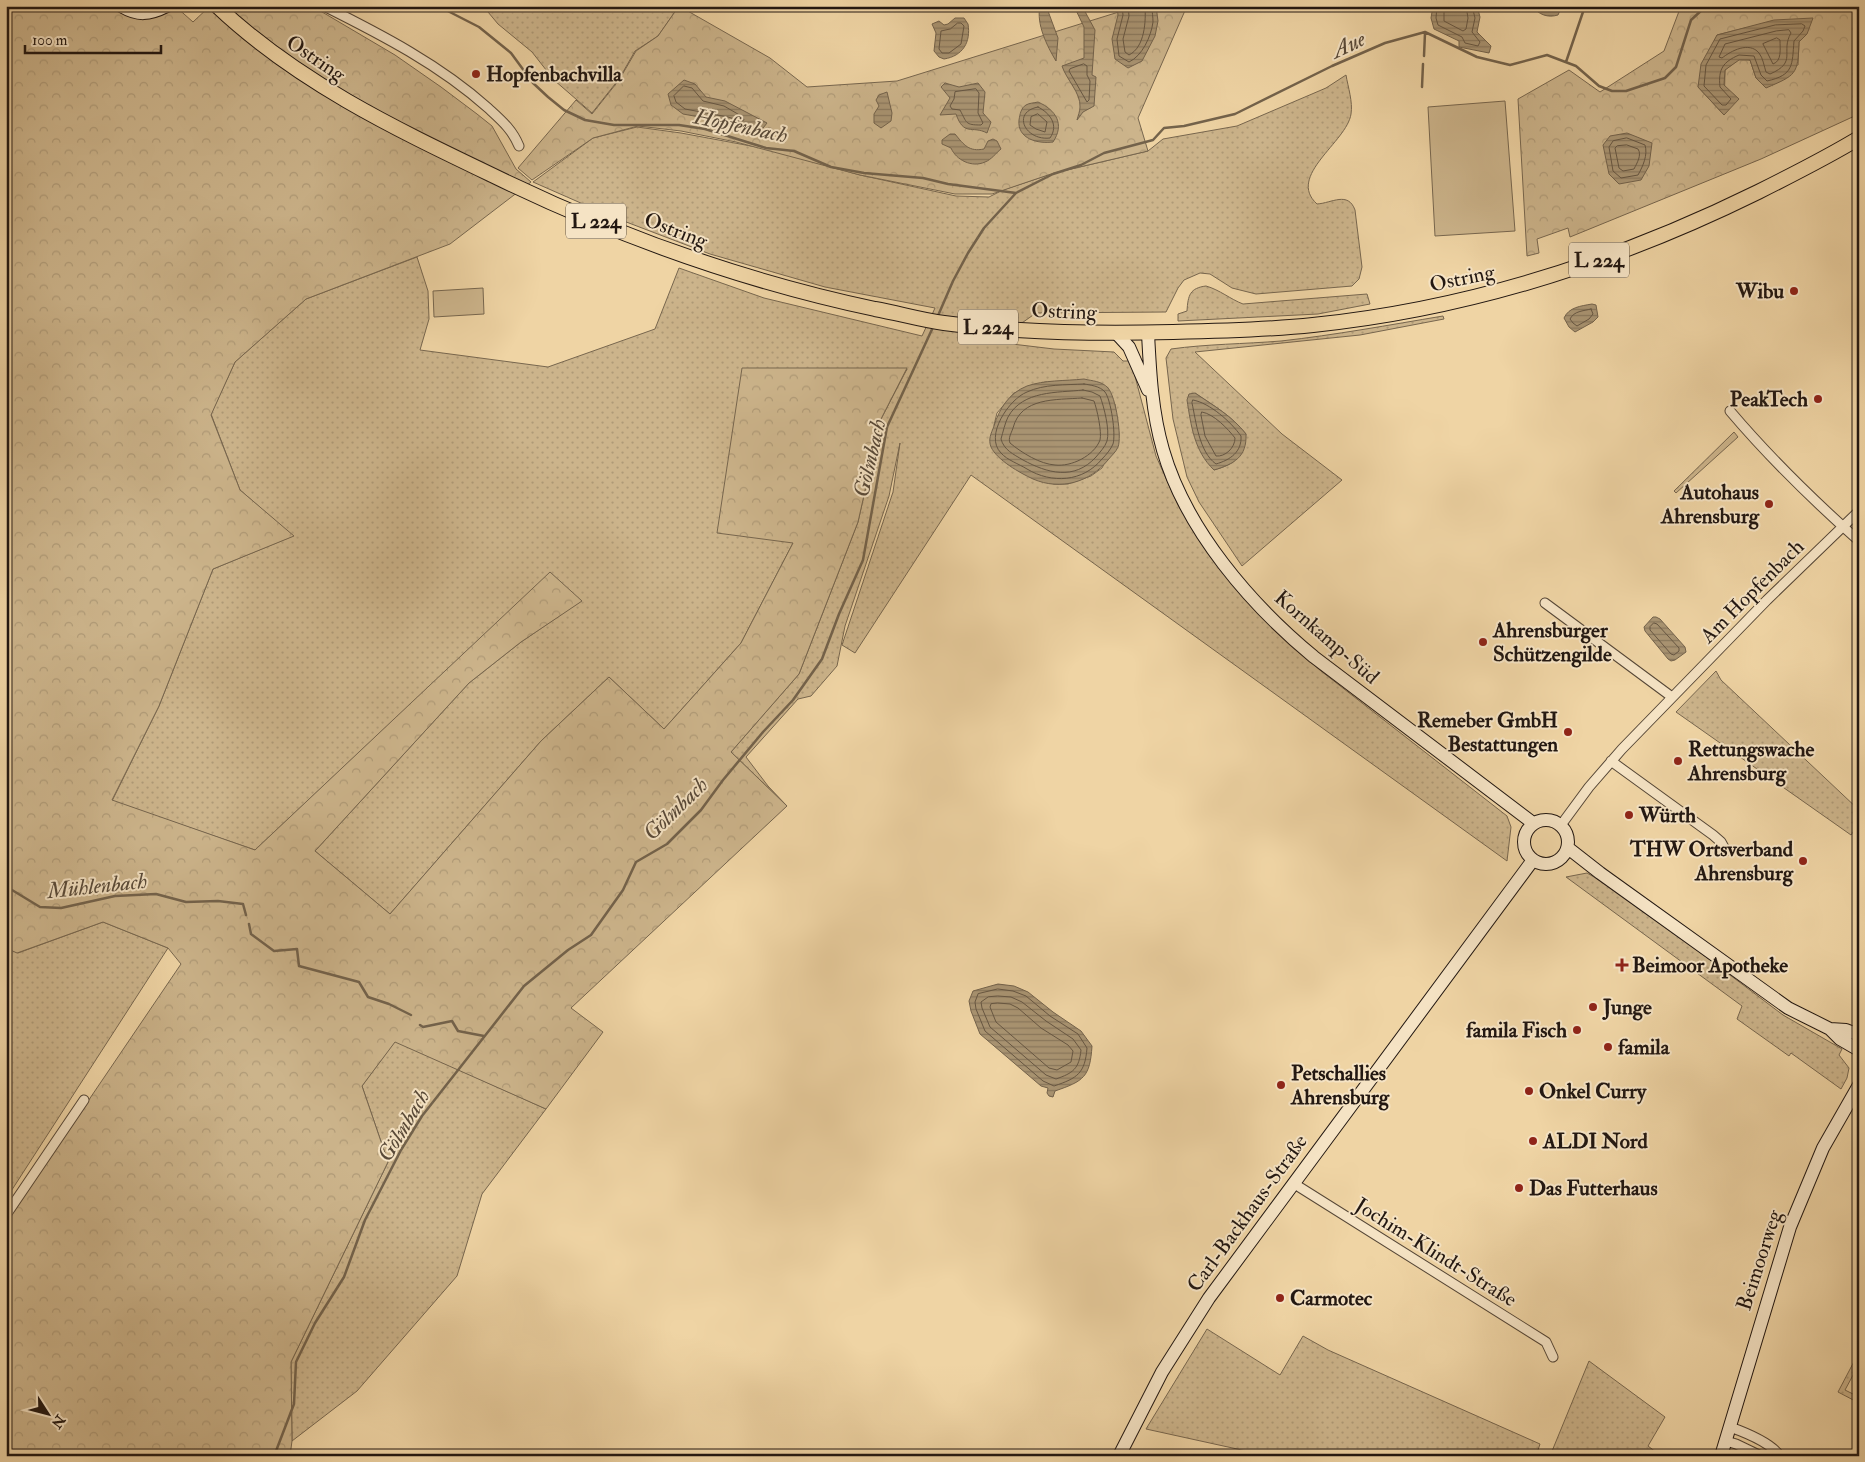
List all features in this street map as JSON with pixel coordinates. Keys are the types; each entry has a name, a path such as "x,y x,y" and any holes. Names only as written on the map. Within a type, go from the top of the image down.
{"main road":[{"name":"Ostring","path":"217,6 272,53 329,91 377,119 535,196 665,249 786,288 916,318 993,328 1116,334 1271,329 1409,310 1478,296 1518,286 1623,251 1706,217 1806,168 1859,138"}],"street":[{"path":"121,6 131,12 143,14 167,6"},
{"path":"324,6 402,47 464,87 510,128 519,146"},
{"path":"1136,360 1140,344 1148,333"},
{"name":"Kornkamp-Süd","path":"1148,333 1152,399 1163,449 1184,503 1220,558 1263,610 1298,645 1344,682 1510,806 1530,827"},
{"name":"Kornkamp-Süd","path":"1116,334 1129,346 1152,399"},
{"path":"1730,411 1778,464 1859,541"},
{"name":"Am Hopfenbach","path":"1561,825 1611,761 1755,612 1859,511"},
{"path":"1546,604 1672,697"},
{"path":"1611,761 1713,835 1726,850"},
{"path":"1538,820 1550,820 1561,825 1568,838 1566,852 1552,864 1539,863 1528,856 1523,844 1530,827 1538,820"},
{"path":"1566,852 1600,873 1767,994 1800,1015 1830,1029 1840,1039 1859,1050"},
{"name":"Carl-Backhaus-Straße","path":"1118,1456 1153,1388 1189,1327 1219,1283 1533,860"},
{"path":"1830,1029 1846,1030 1859,1035"},
{"name":"Beimoorweg","path":"1721,1456 1793,1218 1823,1148 1859,1085"},
{"path":"6,1215 84,1100"},
{"name":"Jochim-Klindt-Straße","path":"1293,1183 1546,1342 1553,1357"},
{"path":"1730,1427 1776,1450 1780,1456"},
{"path":"1726,1441 1761,1456"}],"green space":[{"path":"6,6 175,6 193,22 210,6 312,6 395,55 492,126 516,169 531,182 450,244 306,299 235,362 211,415 240,490 294,536 213,569 159,706 112,800 255,850 550,572 582,601 521,642 469,683 315,851 390,914 541,741 609,677 664,729 741,643 793,543 717,533 742,368 907,368 881,419 858,522 799,674 731,752 787,806 571,1008 603,1032 546,1109 395,1042 362,1086 388,1162 291,1362 292,1441 290,1456 6,1456 6,1222 181,964 168,948 103,922 17,953 6,948"},
{"path":"483,6 679,6 658,36 635,51 619,79 592,113 554,80 532,52 498,24"},
{"path":"679,6 770,58 807,87 897,81 1138,6 1187,6 1138,118 1148,151 1054,173 992,194 955,194 860,175 736,142 681,131 638,126 593,138 532,180 518,168 576,100 592,114 619,80 636,51 658,36"},
{"path":"1681,6 1859,6 1859,114 1761,159 1570,237 1568,228 1537,239 1539,253 1527,256 1518,99 1569,70 1600,92 1664,51","holes":["1745,28 1807,34 1799,42 1798,65 1756,78 1750,60 1739,59 1725,70 1724,115 1698,87 1717,35"]},
{"path":"1346,75 1351,100 1351,114 1340,136 1313,171 1309,182 1309,193 1317,204 1344,199 1352,204 1355,210 1362,267 1359,279 1352,286 1256,294 1232,288 1210,274 1200,273 1184,280 1166,312 1036,313 995,342 1054,349 1114,352 1123,361 1131,361 1156,456 1178,505 1196,534 1285,640 1321,671 1507,816 1511,827 1507,861 971,475 855,653 842,645 893,492 900,443 889,496 845,626 837,666 811,696 798,699 746,757 768,786 787,806 731,752 799,674 858,522 881,419 907,369 793,543 741,643 664,729 609,677 541,741 390,914 315,851 469,683 521,642 581,601 550,573 255,850 112,801 159,706 213,569 293,536 240,490 211,414 235,362 306,299 417,257 428,291 429,319 420,350 548,367 655,329 679,268 764,298 922,336 935,308 825,287 710,254 608,215 533,182 593,138 637,127 767,149 860,175 956,196 989,197 1003,190 1054,173 1148,151 1163,139 1237,126 1326,88","holes":["1045,382 1057,382 1115,404 1119,435 1102,468 1091,476 1068,484 1054,484 1033,478 1006,463 994,425 997,413 1014,393"]},
{"path":"1505,101 1515,231 1435,236 1428,107"},
{"path":"1206,286 1243,304 1367,294 1370,304 1318,314 1178,321 1178,314 1187,311 1191,293 1196,288"},
{"path":"483,288 484,314 434,317 433,291"},
{"path":"1443,316 1444,319 1360,335 1195,352 1282,434 1342,480 1242,566 1199,502 1187,477 1173,419 1166,358 1171,349 1281,341","holes":["1195,393 1229,417 1246,434 1242,449 1237,458 1228,465 1214,470"]},
{"path":"1734,432 1738,437 1676,493 1674,491"},
{"path":"1716,671 1721,680 1859,810 1859,824 1851,835 1676,712"},
{"path":"1587,873 1620,892 1783,1015 1842,1049 1839,1055 1849,1068 1847,1078 1841,1089 1791,1053 1789,1056 1737,1019 1742,1006 1566,877"},
{"path":"103,922 168,948 6,1199 6,948 18,953"},
{"path":"395,1041 546,1109 482,1194 457,1276 357,1391 292,1441 291,1362 388,1162 362,1086"},
{"path":"1207,1329 1280,1375 1303,1336 1328,1350 1540,1444 1536,1456 1269,1456 1146,1429"},
{"path":"1859,1352 1859,1364 1845,1390 1859,1397 1859,1403 1838,1392"},
{"path":"1589,1361 1665,1417 1648,1446 1661,1456 1550,1456"}],"water":[{"path":"1040,6 1052,6 1048,11 1058,38 1056,61 1041,27"},
{"path":"1074,6 1082,6 1095,30 1092,75 1096,77 1094,106 1083,112 1077,120 1080,102 1062,66 1084,58 1084,27"},
{"path":"1117,6 1156,6 1158,21 1155,36 1142,61 1128,68 1115,59 1112,39 1118,15"},
{"path":"1433,6 1477,6 1480,17 1477,32 1491,46 1489,53 1459,47 1459,41 1434,29 1431,18"},
{"path":"1532,6 1562,6 1558,15 1551,16 1541,14"},
{"path":"955,18 964,18 968,24 967,42 956,55 944,59 939,57 934,51 936,33 932,24 939,21 944,25 948,24"},
{"path":"1813,18 1807,34 1799,42 1796,68 1784,80 1766,88 1756,78 1750,60 1739,60 1725,70 1724,85 1739,99 1724,115 1698,87 1701,64 1717,35 1774,20"},
{"path":"684,80 695,84 706,97 725,101 767,123 760,132 727,122 683,114 671,105 668,94"},
{"path":"945,83 959,87 978,83 985,92 983,113 991,122 987,133 965,128 956,114 940,115 950,98 941,87"},
{"path":"887,92 892,113 891,121 881,128 874,123 874,114 879,106 876,100 879,95"},
{"path":"1038,102 1050,109 1057,118 1057,135 1053,142 1035,141 1021,132 1019,120 1021,111 1027,104"},
{"path":"1627,133 1652,143 1649,166 1641,180 1619,184 1609,174 1603,145 1610,136"},
{"path":"950,134 955,134 964,144 974,149 984,149 988,141 993,139 997,141 1001,149 987,161 980,164 965,162 951,148 942,144 942,140"},
{"path":"1592,304 1596,305 1598,317 1575,332 1569,327 1564,318 1566,314 1576,308"},
{"path":"1084,379 1100,383 1108,388 1114,400 1118,417 1118,447 1101,468 1084,479 1074,482 1064,484 1044,483 1009,466 998,457 990,444 991,434 1002,408 1010,397 1027,386 1055,381"},
{"path":"1195,393 1229,417 1246,434 1246,442 1242,454 1228,465 1214,470 1202,455 1194,437 1187,400 1189,394"},
{"path":"1653,617 1660,619 1685,647 1686,652 1675,660 1671,661 1668,659 1645,631 1644,627"},
{"path":"998,984 1014,986 1028,992 1081,1031 1092,1046 1087,1071 1079,1081 1055,1091 1053,1097 1049,1096 1047,1093 1048,1088 1041,1086 980,1034 969,1001 973,991"}],"waterway":[{"name":"Hopfenbach","path":"438,6 479,27 511,53 533,83 548,97 564,110 585,120 614,125 679,125 705,129 766,148 794,151 831,167 864,173 923,178 948,184 1016,193"},
{"path":"1566,62 1585,6"},
{"name":"Aue","path":"937,318 968,253 984,228 1016,193 1053,174 1081,165 1104,153 1153,140 1164,128 1184,126 1235,114 1332,66 1385,43 1425,32 1477,57 1510,65 1547,55 1576,66 1599,86 1612,91 1626,91 1665,78 1676,67 1691,20 1703,9 1713,6"},
{"path":"1424,56 1425,33"},
{"path":"1422,87 1423,64"},
{"name":"Gölmbach","path":"265,1456 276,1451 294,1404 296,1362 315,1323 344,1277 365,1220 401,1150 422,1116 524,986 568,950 591,935 623,890 636,862 667,844 701,810 763,732 793,700 822,659 839,614 863,560 887,427 934,325"},
{"name":"Mühlenbach","path":"6,892 12,890 40,907 61,908 115,896 156,894 186,902 218,901 243,904 246,915"},
{"name":"Mühlenbach","path":"249,924 251,934 274,951 297,949 299,966 359,982 368,997 389,1004 411,1015"},
{"name":"Mühlenbach","path":"420,1025 423,1027 452,1021 458,1031 484,1036"}],"place":[{"name":"Hopfenbachvilla","path":"476,74"},
{"name":"Wibu","path":"1794,291"},
{"name":"PeakTech","path":"1818,399"},
{"name":"Autohaus Ahrensburg","path":"1769,504"},
{"name":"Ahrensburger Schützengilde","path":"1483,642"},
{"name":"Remeber GmbH Bestattungen","path":"1568,732"},
{"name":"Rettungswache Ahrensburg","path":"1678,761"},
{"name":"Würth","path":"1629,815"},
{"name":"THW Ortsverband Ahrensburg","path":"1803,861"},
{"name":"Beimoor Apotheke","path":"1622,965"},
{"name":"Junge","path":"1593,1007"},
{"name":"famila Fisch","path":"1577,1030"},
{"name":"famila","path":"1608,1047"},
{"name":"Petschallies Ahrensburg","path":"1281,1085"},
{"name":"Onkel Curry","path":"1529,1091"},
{"name":"ALDI Nord","path":"1533,1141"},
{"name":"Das Futterhaus","path":"1519,1188"},
{"name":"Carmotec","path":"1280,1298"}]}
